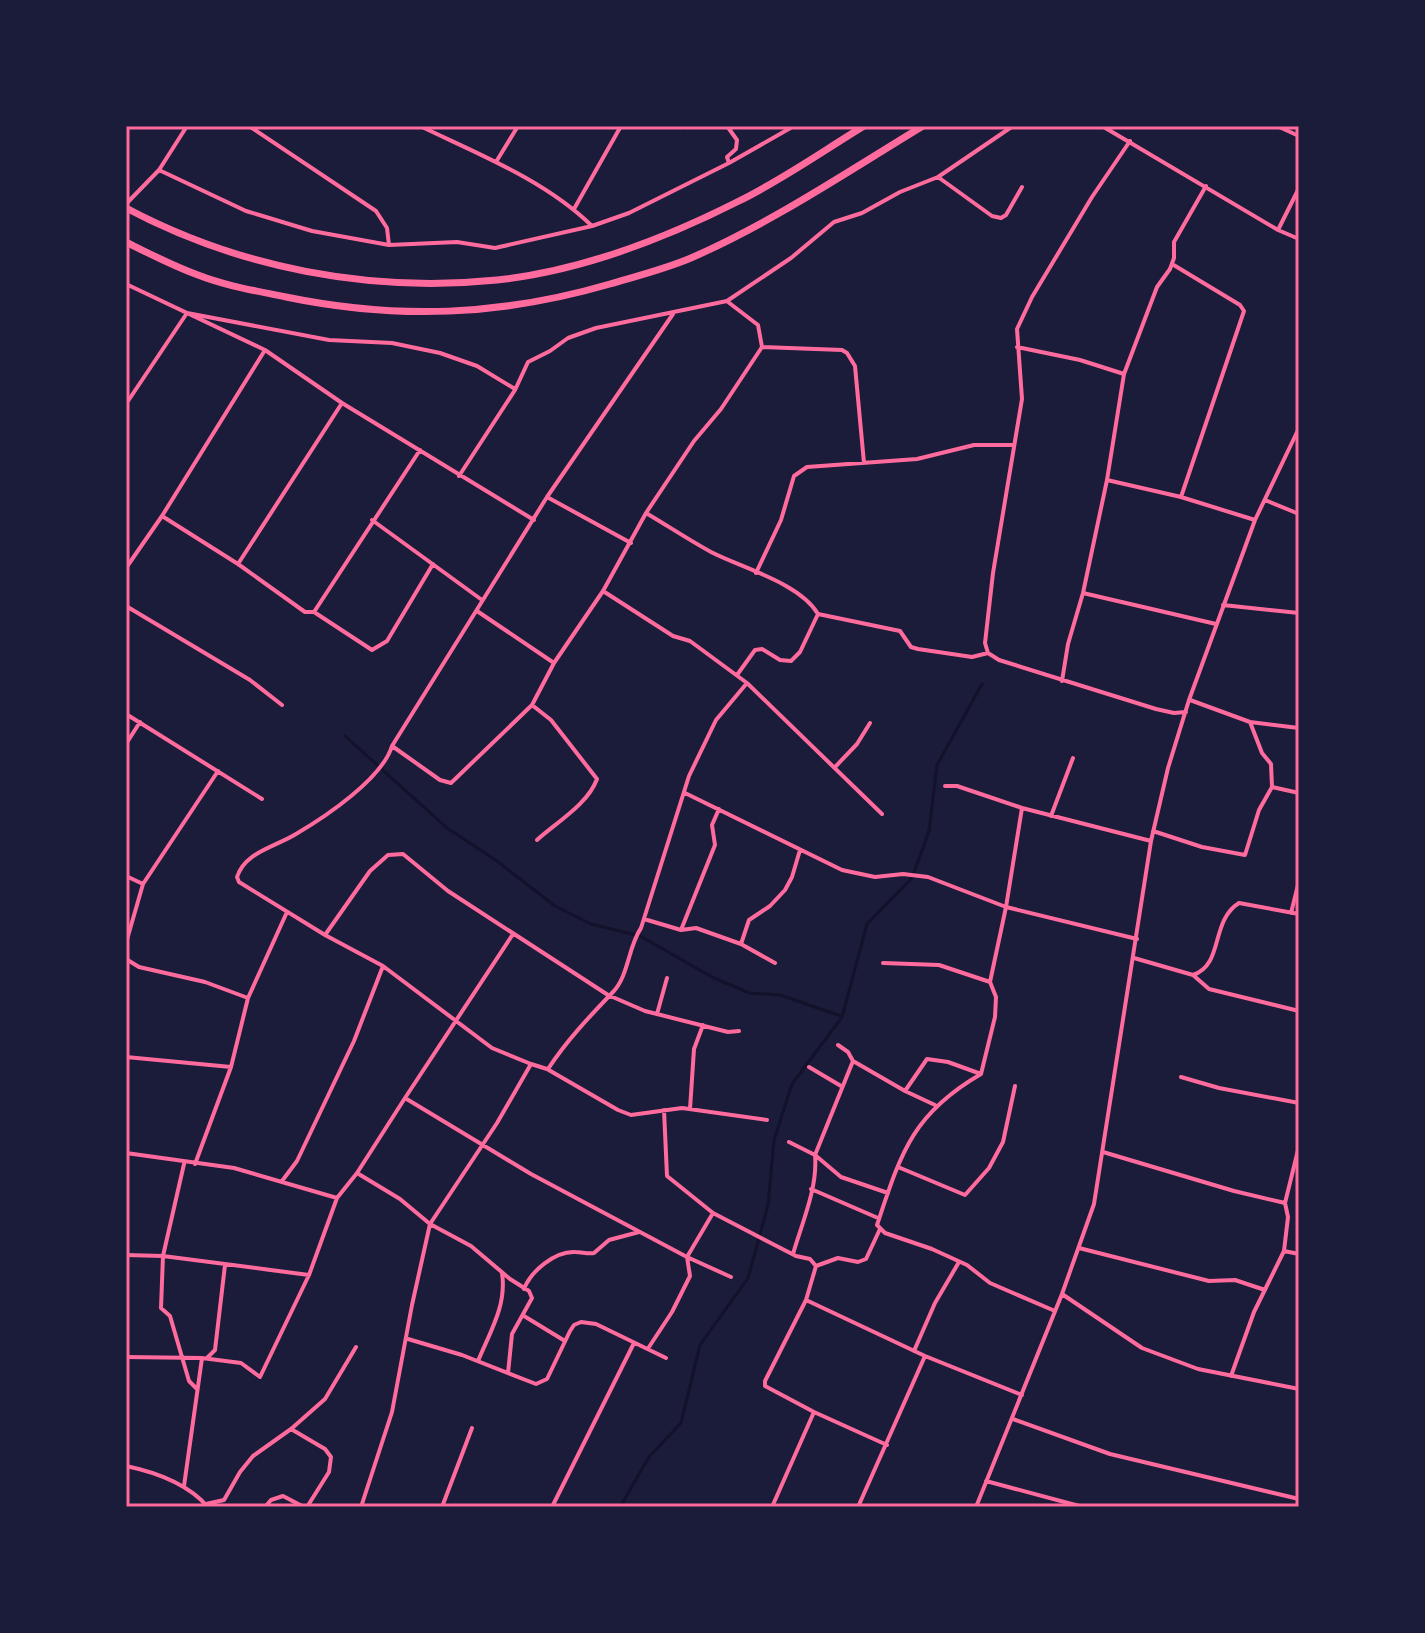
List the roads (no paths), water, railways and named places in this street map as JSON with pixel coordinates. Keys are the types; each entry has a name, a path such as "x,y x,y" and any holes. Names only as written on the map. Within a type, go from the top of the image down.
{"highway":[{"path":"126,206 197,242 251,260 328,276 399,283 497,280 545,272 597,258 704,218 742,200 864,126"},
{"path":"126,242 199,276 312,302 394,313 480,311 510,307 571,295 654,272 691,258 798,204 923,126"}],"street":[{"path":"126,206 159,170 187,126"},
{"path":"249,126 376,211 387,228 389,245"},
{"path":"420,126 496,162 574,209 592,226"},
{"path":"496,162 518,126"},
{"path":"574,209 621,126"},
{"path":"727,126 737,140 736,149 727,157 729,163"},
{"path":"159,170 246,211 312,231 389,245 457,242 495,248 592,226 629,213 729,163 794,126"},
{"path":"459,476 515,390 528,362 568,338 596,328 727,301 791,258 834,222 862,213 900,192 938,177 1013,126"},
{"path":"1102,126 1278,230 1299,239"},
{"path":"1277,126 1299,136"},
{"path":"1130,141 1092,197 1032,297 1017,329 1022,399 989,600 985,643 988,653 999,660 1174,713 1186,712"},
{"path":"938,177 992,216 1001,218 1006,215 1022,187"},
{"path":"1062,681 1107,480 1124,374 1157,287 1172,264 1174,242 1206,186"},
{"path":"1278,230 1299,188"},
{"path":"1172,264 1227,296 1244,311 1181,497"},
{"path":"126,284 265,350 342,403 534,520"},
{"path":"392,746 440,780 451,783 532,705 554,663 603,591 646,513 762,347 762,332 758,325 727,301"},
{"path":"187,313 329,340 392,343 440,353 477,366 515,390"},
{"path":"126,404 187,313"},
{"path":"673,314 547,497 392,746 389,756 373,775 319,819 248,859 237,877 239,882 287,912 383,966 492,1048 547,1069 623,1113 631,1115 690,1109 767,1120"},
{"path":"762,347 842,350 847,353 855,366 864,463"},
{"path":"1017,347 1080,360 1124,374"},
{"path":"126,568 265,350"},
{"path":"238,564 342,403"},
{"path":"976,1507 1062,1294 1094,1204 1160,796 1189,700 1255,520 1299,428"},
{"path":"756,573 781,520 794,476 807,467 917,459 974,445 1014,445"},
{"path":"314,612 420,450"},
{"path":"1107,480 1181,497 1255,520"},
{"path":"547,497 631,543"},
{"path":"1265,500 1299,514"},
{"path":"646,513 712,553 794,590 818,614 900,631 911,647 972,657 988,653"},
{"path":"162,516 238,564 305,612 314,612 372,650 387,641 433,564"},
{"path":"372,520 482,600"},
{"path":"603,591 673,636 690,641 737,675 836,766 882,814"},
{"path":"1083,593 1216,624"},
{"path":"1223,605 1299,613"},
{"path":"126,606 250,680 282,705"},
{"path":"477,611 554,663"},
{"path":"737,675 755,650 762,649 780,660 791,661 800,652 818,614"},
{"path":"547,1069 569,1037 613,992 624,971 633,940 644,919 689,776 716,720 747,683"},
{"path":"1189,700 1250,722 1299,728"},
{"path":"532,705 551,720 597,779 594,788 579,804 537,840"},
{"path":"126,714 262,799"},
{"path":"126,744 140,722"},
{"path":"1153,831 1202,847 1245,855 1259,810 1272,787 1271,764 1262,753 1250,722"},
{"path":"836,766 857,744 870,723"},
{"path":"1051,816 1073,758"},
{"path":"126,943 143,884 218,771"},
{"path":"945,786 957,786 1022,808 1151,841"},
{"path":"1272,787 1299,793"},
{"path":"685,793 842,870 875,877 928,877 1006,907 1137,939"},
{"path":"1022,808 990,982 996,997 995,1017 981,1074 935,1105 912,1135 877,1225 880,1229 959,1262 990,1283 1055,1311"},
{"path":"681,930 715,845 712,825 719,809"},
{"path":"741,944 749,920 770,906 785,890 800,850"},
{"path":"325,935 370,871 388,855 403,854 448,891 608,995 656,1014 728,1032 739,1031"},
{"path":"126,876 143,884"},
{"path":"1291,913 1299,881"},
{"path":"1193,975 1201,973 1209,964 1222,920 1239,903 1299,914"},
{"path":"195,1164 231,1067 248,998 287,912"},
{"path":"644,919 681,930 696,928 741,944 775,963"},
{"path":"126,1357 204,1358 247,1365 260,1377 309,1275 337,1198 357,1173 513,934"},
{"path":"1134,958 1193,975 1209,989 1299,1011"},
{"path":"126,959 139,967 205,982 248,998"},
{"path":"883,963 939,965 990,982"},
{"path":"282,1181 297,1161 354,1041 383,966"},
{"path":"656,1014 667,978"},
{"path":"690,1109 694,1049 703,1025"},
{"path":"838,1045 848,1052 853,1061 935,1105"},
{"path":"126,1057 231,1067"},
{"path":"905,1091 927,1059 948,1062 981,1074"},
{"path":"793,1254 811,1189 815,1155 853,1061"},
{"path":"361,1507 392,1412 430,1224 504,1112 531,1064"},
{"path":"809,1067 841,1086"},
{"path":"1181,1077 1219,1088 1299,1103"},
{"path":"898,1167 965,1195 989,1168 1003,1142 1015,1086"},
{"path":"405,1098 639,1232 731,1277"},
{"path":"664,1110 667,1176 713,1213 757,1237 810,1259 816,1266"},
{"path":"789,1142 815,1155 841,1177 888,1193"},
{"path":"1231,1376 1284,1251 1288,1217 1285,1203 1299,1146"},
{"path":"1103,1152 1285,1203"},
{"path":"126,1153 234,1168 337,1198"},
{"path":"184,1163 163,1256 161,1308 170,1316 189,1381 197,1389"},
{"path":"357,1173 400,1199 430,1224 471,1246 529,1291 532,1298 512,1334 508,1373"},
{"path":"811,1189 879,1219"},
{"path":"649,1348 690,1276 687,1257 713,1213"},
{"path":"816,1266 838,1258 858,1262 866,1259 880,1229"},
{"path":"524,1289 533,1274 555,1258 573,1251 594,1253 609,1240 639,1232"},
{"path":"1079,1248 1209,1281 1235,1280 1265,1290"},
{"path":"1284,1251 1299,1254"},
{"path":"126,1255 163,1256 309,1275"},
{"path":"914,1351 935,1303 959,1262"},
{"path":"184,1486 204,1358 215,1350 225,1265"},
{"path":"816,1266 806,1300 764,1384 814,1412 887,1445"},
{"path":"478,1361 500,1310 505,1283 502,1271"},
{"path":"1062,1294 1142,1348 1198,1369 1299,1389"},
{"path":"806,1300 925,1356 1022,1395"},
{"path":"524,1316 565,1341"},
{"path":"408,1339 478,1361 536,1384 547,1379 574,1325 581,1322 596,1324 666,1358"},
{"path":"552,1507 634,1343"},
{"path":"126,1466 184,1486 207,1505 224,1500 253,1456 291,1429 325,1399 356,1347"},
{"path":"858,1507 925,1356"},
{"path":"772,1507 814,1412"},
{"path":"1013,1419 1110,1454 1299,1499"},
{"path":"442,1507 472,1428"},
{"path":"265,1507 271,1500 283,1496 305,1507 329,1472 331,1457 325,1449 291,1429"},
{"path":"986,1481 1083,1507"}],"waterway":[{"path":"620,1507 649,1457 681,1423 700,1345 748,1278 768,1205 774,1140 792,1084 842,1017 867,924 912,878 929,831 937,765 982,684"},
{"path":"345,736 447,828 497,861 555,906 591,924 640,936 712,977 749,993 780,995 841,1016"}]}
